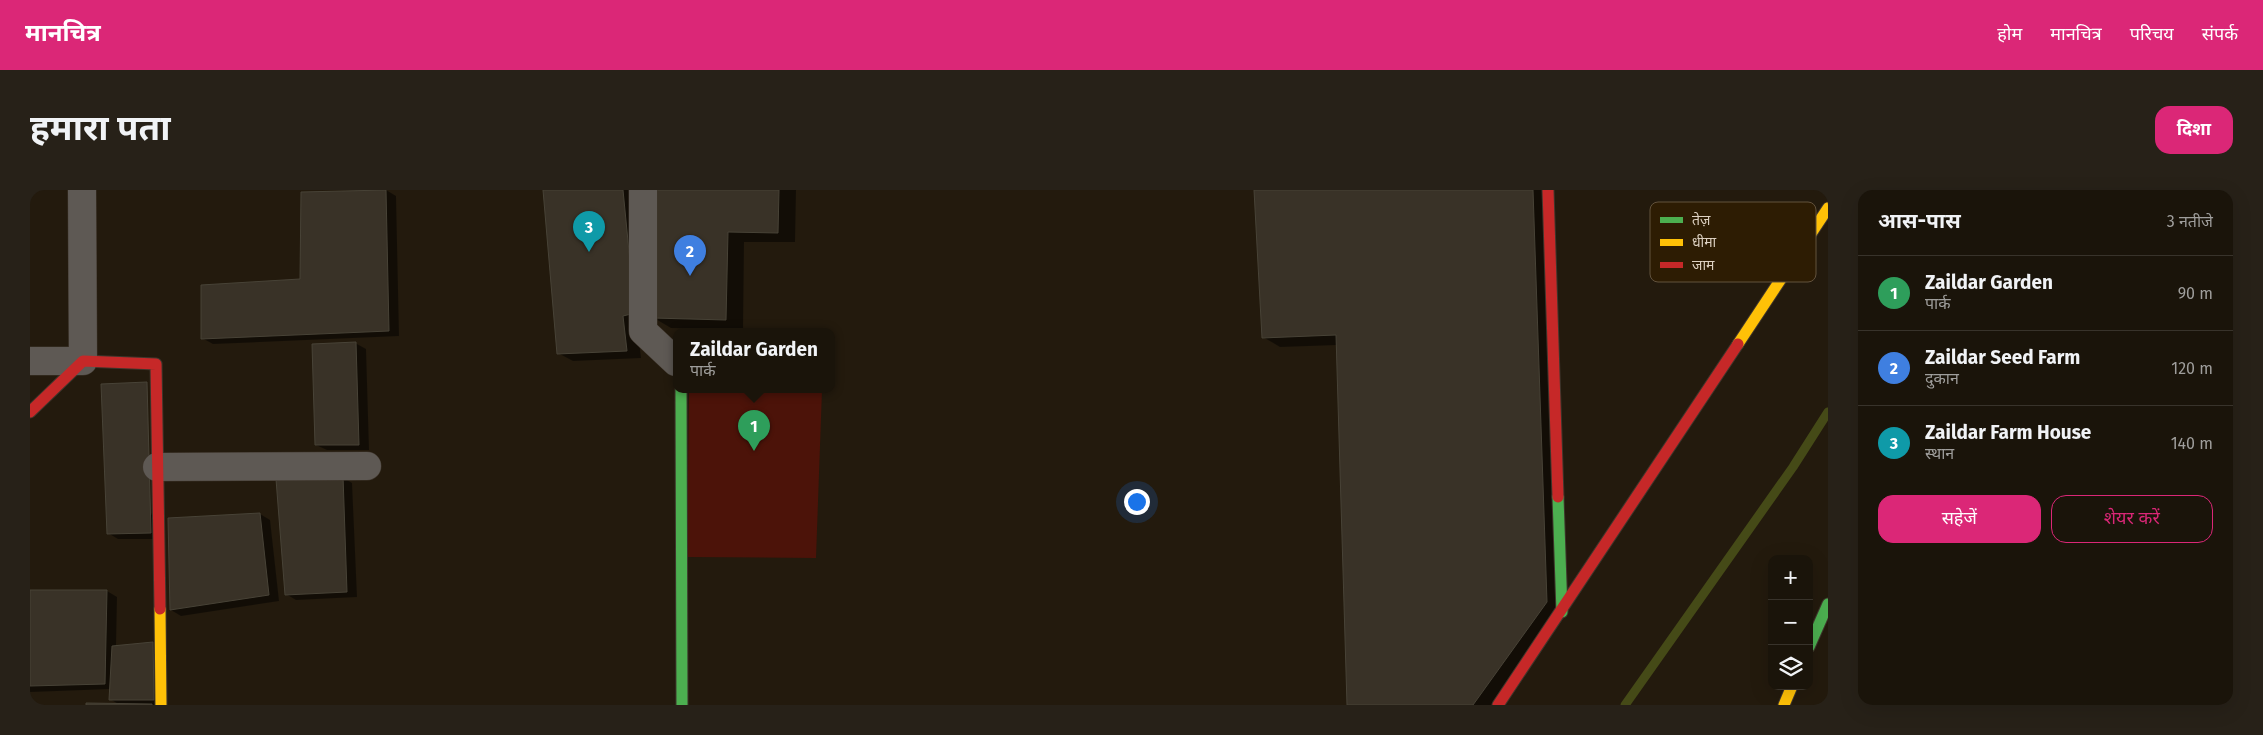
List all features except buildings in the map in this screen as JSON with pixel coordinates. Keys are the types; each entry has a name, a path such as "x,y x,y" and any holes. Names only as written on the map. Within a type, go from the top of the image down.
{"street":[{"path":"30,412 83,361 82,190"},
{"path":"643,190 643,332 673,359"},
{"path":"1548,190 1562,612"},
{"path":"1816,226 1828,208"},
{"path":"1498,705 1562,612 1779,282"},
{"path":"30,361 156,364 161,705"},
{"path":"681,393 682,705"},
{"path":"157,468 367,466"},
{"path":"1810,645 1828,604"},
{"path":"1784,705 1790,690"}],"shaded area":[{"path":"689,393 822,393 816,558 687,557"}],"waterway":[{"path":"1625,705 1793,467 1828,412"}],"traffic: fast":[{"path":"681,393 682,705"},
{"path":"1558,497 1562,612"},
{"path":"1810,645 1828,604"}],"traffic: slow":[{"path":"1816,226 1828,208"},
{"path":"1738,344 1779,282"},
{"path":"160,609 161,705"},
{"path":"1784,705 1790,690"}],"traffic: jam":[{"path":"1548,190 1558,497"},
{"path":"1498,705 1738,344"},
{"path":"30,412 83,361 156,364 160,609"}],"place":[{"name":"Zaildar Farm House","path":"589,252"},
{"name":"Zaildar Seed Farm","path":"690,276"},
{"name":"Zaildar Garden","path":"754,451"}]}
